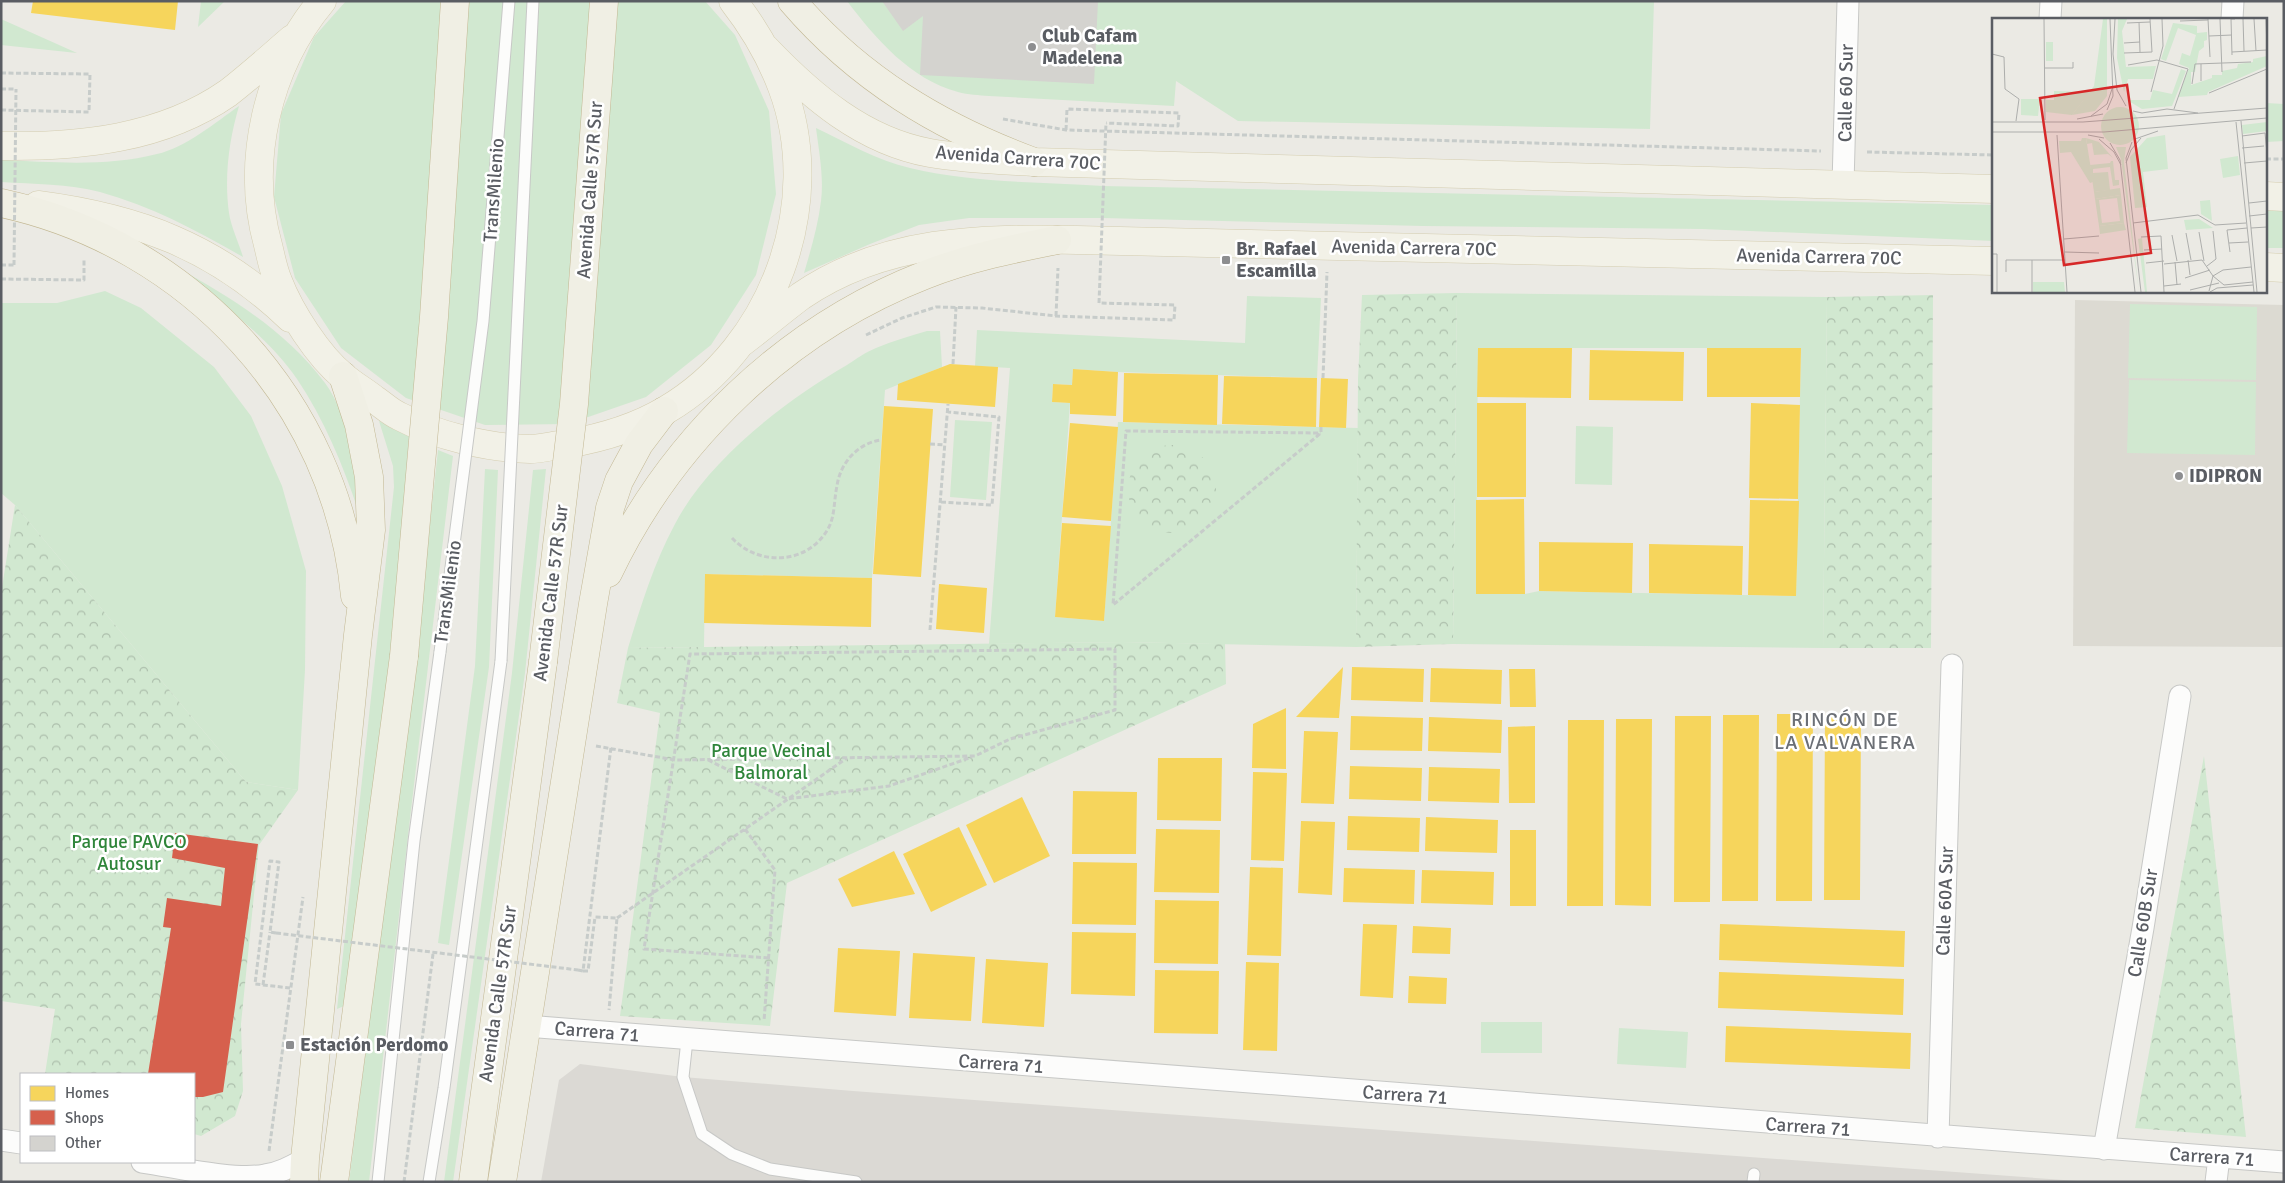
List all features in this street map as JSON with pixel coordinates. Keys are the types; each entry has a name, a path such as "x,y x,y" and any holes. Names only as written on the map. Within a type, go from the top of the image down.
{"highway":[{"path":"334,1182 404,656 434,317 455,1"},
{"name":"Avenida Calle 57R Sur","path":"473,1182 543,662 574,404 604,1"},
{"path":"792,1 840,51 875,80 912,105 991,146 1034,162"},
{"path":"3,211 34,210 86,229 132,251 175,279 214,312 250,350 281,391 307,435 328,482 344,532 354,582 358,634"},
{"path":"593,604 623,542 659,484 702,430 751,382 805,340 863,304 925,275 990,254 1056,240"},
{"path":"304,1170 358,634 371,530 369,477 359,425 343,376"},
{"path":"502,1182 593,604 610,508 619,481 639,444 664,411"}],"main road":[{"path":"308,337 278,281 261,220 258,156 271,93 298,35 322,1"},
{"path":"3,211 108,216 154,231 196,248 269,298 343,376 399,416 464,441 532,449 600,438 664,411 693,392 718,369 741,343 765,306 783,265 794,221 798,177 792,124 783,89 765,48 733,1"},
{"path":"1,146 79,145 151,129 188,115 227,93 298,35"},
{"name":"Avenida Carrera 70C","path":"765,48 794,78 824,104 852,122 903,146 930,153 1034,162 1992,189"},
{"path":"2268,196 2284,197"},
{"name":"Avenida Carrera 70C","path":"741,343 809,292 854,268 898,252 941,244 982,240 1056,240 1992,261"},
{"path":"2268,267 2284,268"}],"street":[{"name":"Calle 60 Sur","path":"1843,184 1848,1"},
{"path":"2050,18 2051,1"},
{"path":"2232,18 2233,1"},
{"name":"Calle 60A Sur","path":"1938,1137 1952,664"},
{"name":"Calle 60B Sur","path":"2104,1150 2143,928 2180,696"},
{"name":"Carrera 71","path":"526,1026 607,1034 2104,1150 2284,1162"},
{"path":"1,1140 20,1143"},
{"path":"2216,1182 2219,1157"},
{"path":"148,1163 249,1180 284,1170 304,1170"}],"lane":[{"name":"TransMilenio","path":"378,1182 414,841 483,322 509,1"},
{"name":"TransMilenio","path":"428,1182 444,1088 501,661 533,1"},
{"path":"688,1040 683,1077 702,1134 732,1154 770,1169 856,1182"}],"path":[{"path":"1,73 90,74 89,112 1,110"},
{"path":"1,89 16,89 14,265 1,265"},
{"path":"860,338 902,318 936,306 1056,316 1174,320 1175,305 1100,302 1106,123 1178,126 1179,114 1067,109 1066,130"},
{"path":"998,118 1066,130 1992,155"},
{"path":"2268,159 2284,159"},
{"path":"3,211 24,233"},
{"path":"1056,316 1058,268"},
{"path":"1323,378 1327,272"},
{"path":"1,279 84,280"},
{"path":"952,364 956,307"},
{"path":"930,630 948,404"},
{"path":"941,502 992,505 998,417 948,412"},
{"path":"1321,427 1321,433"},
{"path":"1126,431 1321,433 1217,519 1113,605 1126,431"},
{"path":"732,538 745,549 761,557 788,558 804,552 818,541 829,527 839,476 849,458 864,445 882,440"},
{"path":"930,444 945,445"},
{"path":"707,759 787,800 889,786 975,756 1010,739 1115,710 1115,649 690,654 675,760 644,949 769,958"},
{"path":"590,745 610,747 675,760 975,756"},
{"path":"583,971 610,747"},
{"path":"270,932 433,954 588,971 595,917 617,918 847,758"},
{"path":"745,828 775,870 763,1029"},
{"path":"263,985 278,862 270,862 255,984 263,985 290,988"},
{"path":"271,1130 304,892"},
{"path":"607,1034 617,918"},
{"path":"404,1182 433,954"}],"shaded area":[{"name":"IDIPRON","path":"2075,300 2284,305 2284,647 2073,646"},
{"path":"580,1064 683,1077 853,1091 2091,1182 541,1182 559,1080"}],"green space":[{"path":"201,1 225,1 198,27"},
{"path":"346,1 705,1 735,35 769,111 776,194 756,275 711,345 646,397 568,424 485,425 406,398 341,348 295,278 274,197 281,114 314,37"},
{"path":"847,1 1654,1 1650,129 1238,121 1176,81 1174,106 966,94 941,86 909,68 882,43"},
{"path":"1,19 77,53 1,45"},
{"path":"2268,103 2284,104 2284,141 2268,142"},
{"path":"239,106 230,145 227,186 230,218 243,257 174,220 138,204 100,192 76,187 1,182 1,160 118,161 168,151 200,134"},
{"path":"816,128 874,156 898,165 958,177 1006,181 1103,186 1992,205 1992,241 1702,229 1423,226 1103,218 969,218 919,225 804,273 820,210 822,192 821,164"},
{"path":"2268,209 2284,209 2284,248 2268,248"},
{"path":"178,268 238,304 276,332 294,348 325,383 340,411 353,450 357,476 358,510 332,443 316,410 297,379 285,363 257,334"},
{"path":"105,291 141,308 214,367 251,416 282,486 306,571 305,670 298,790 246,782 15,505 1,493 1,303 57,303"},
{"path":"1457,293 1827,297 1823,648 1453,644","holes":["1478,348 1801,348 1796,596 1539,591 1525,594 1476,594"]},
{"path":"1457,293 1453,644 1356,647 1358,379 1362,295"},
{"path":"1933,295 1931,648 1823,648 1827,297"},
{"path":"1247,296 1321,298 1317,378 1073,369 1072,385 1053,384 1052,402 1070,403 1055,617 1104,621 1118,422 1358,428 1356,647 1123,642 989,644 1010,368 975,366 977,330 1245,343"},
{"path":"2130,304 2257,307 2256,380 2128,378"},
{"path":"927,331 940,331 942,367 885,390 872,578 705,574 704,647 628,648 654,569 667,539 689,500 707,477 750,434 774,414 823,379 882,345"},
{"path":"2129,380 2256,382 2255,455 2127,453"},
{"path":"955,420 992,422 986,500 950,497"},
{"path":"379,421 409,435 392,670 344,1006 337,1009 394,487 393,466"},
{"path":"1576,426 1613,427 1612,485 1575,484"},
{"path":"1172,445 1189,448 1203,458 1213,472 1216,489 1213,506 1203,520 1189,530 1172,533 1155,530 1141,520 1131,506 1128,489 1131,472 1141,458 1155,448"},
{"path":"438,450 453,456 369,1182 349,1182 414,672"},
{"path":"485,469 498,470 489,667 449,945 438,943 475,666"},
{"path":"546,469 525,673 453,1182 444,1182 512,673 533,470"},
{"name":"Parque PAVCO Autosur","path":"15,505 246,782 298,790 259,845 241,1024 243,1091 235,1116 201,1136 195,1134 195,1073 45,1073 55,1009 1,1001 1,594"},
{"name":"Parque Vecinal Balmoral","path":"1123,642 1225,644 1226,684 787,883 770,1026 620,1016 660,713 617,703 628,648"},
{"path":"2204,756 2246,1137 2135,1128"},
{"path":"1481,1022 1542,1022 1542,1053 1481,1053"},
{"path":"1619,1028 1688,1032 1686,1068 1617,1064"}],"building: Homes":[{"path":"33,1 178,1 175,30 31,13"},
{"path":"1478,348 1572,348 1571,398 1477,397"},
{"path":"1707,348 1801,348 1800,397 1707,397"},
{"path":"1590,350 1684,352 1683,401 1589,400"},
{"path":"950,364 998,367 995,407 897,400 898,384"},
{"path":"1073,369 1118,372 1116,416 1070,414 1070,403 1052,402 1053,384 1072,385"},
{"path":"1124,373 1218,375 1217,425 1123,422"},
{"path":"1224,376 1317,378 1316,427 1222,424"},
{"path":"1321,378 1348,379 1346,428 1319,427"},
{"path":"1477,403 1526,403 1526,497 1477,497"},
{"path":"1751,403 1800,405 1798,499 1749,498"},
{"path":"884,406 933,409 921,577 873,574"},
{"path":"1070,423 1118,427 1111,521 1062,517"},
{"path":"1524,499 1525,594 1476,594 1476,500"},
{"path":"1750,500 1799,501 1796,596 1748,595"},
{"path":"1062,523 1111,526 1104,621 1055,617"},
{"path":"1539,542 1633,543 1632,593 1539,591"},
{"path":"1649,544 1743,546 1742,595 1649,593"},
{"path":"705,574 872,578 871,627 704,623"},
{"path":"939,584 987,588 984,633 936,629"},
{"path":"1343,667 1339,718 1296,717"},
{"path":"1352,667 1424,669 1423,702 1351,700"},
{"path":"1431,668 1502,670 1501,704 1430,702"},
{"path":"1509,669 1535,669 1536,707 1510,707"},
{"path":"1286,708 1286,769 1252,768 1253,724"},
{"path":"1777,714 1813,714 1812,901 1776,901"},
{"path":"1825,714 1861,714 1860,900 1824,900"},
{"path":"1723,715 1759,715 1758,901 1722,901"},
{"path":"1351,716 1423,718 1422,751 1350,750"},
{"path":"1675,716 1711,716 1710,902 1674,902"},
{"path":"1429,717 1502,720 1501,753 1428,751"},
{"path":"1616,719 1652,719 1651,906 1615,905"},
{"path":"1568,720 1604,720 1603,906 1567,906"},
{"path":"1535,726 1535,803 1509,803 1508,727"},
{"path":"1304,731 1338,732 1334,804 1301,803"},
{"path":"1158,758 1222,758 1221,821 1157,820"},
{"path":"1350,766 1422,768 1421,801 1349,799"},
{"path":"1429,767 1500,769 1499,803 1428,801"},
{"path":"1253,772 1287,773 1284,861 1251,860"},
{"path":"1073,791 1137,792 1136,854 1072,854"},
{"path":"1022,797 1050,856 994,883 966,825"},
{"path":"1348,816 1420,818 1419,852 1347,850"},
{"path":"1426,817 1498,820 1497,853 1425,851"},
{"path":"1301,821 1335,822 1332,895 1298,893"},
{"path":"959,827 987,885 931,912 903,854"},
{"path":"1156,829 1220,830 1219,893 1154,892"},
{"path":"1510,830 1536,830 1536,906 1510,906"},
{"path":"894,851 915,894 852,907 838,879"},
{"path":"1073,862 1137,863 1136,925 1072,924"},
{"path":"1250,867 1283,868 1281,956 1247,955"},
{"path":"1344,868 1415,870 1414,904 1343,902"},
{"path":"1422,870 1494,872 1493,905 1421,903"},
{"path":"1155,900 1219,901 1218,964 1154,963"},
{"path":"1363,924 1397,925 1393,998 1360,996"},
{"path":"1720,924 1905,931 1904,967 1719,960"},
{"path":"1413,926 1451,928 1450,954 1412,953"},
{"path":"1072,932 1136,933 1135,996 1071,994"},
{"path":"838,948 900,951 896,1016 834,1012"},
{"path":"913,953 975,957 971,1021 909,1018"},
{"path":"986,959 1048,963 1044,1027 982,1023"},
{"path":"1246,962 1279,963 1277,1051 1243,1050"},
{"path":"1155,970 1219,971 1218,1034 1154,1033"},
{"path":"1719,972 1904,979 1903,1015 1718,1008"},
{"path":"1409,976 1447,978 1446,1004 1408,1003"},
{"path":"1726,1026 1911,1033 1910,1069 1725,1062"}],"building: Shops":[{"path":"175,833 258,844 223,1092 203,1097 195,1097 195,1073 148,1073 171,928 163,927 167,898 221,906 225,868 172,858"}],"building: Other":[{"path":"882,1 1098,1 1094,84 920,75 923,16 903,31"}],"place":[{"name":"Club Cafam Madelena","path":"1032,47"},
{"name":"Br. Rafael Escamilla","path":"1226,260"},
{"name":"IDIPRON","path":"2179,476"},
{"name":"Estación Perdomo","path":"290,1045"}],"district":[{"name":"RINCÓN DE LA VALVANERA","path":"1845,730"}]}
